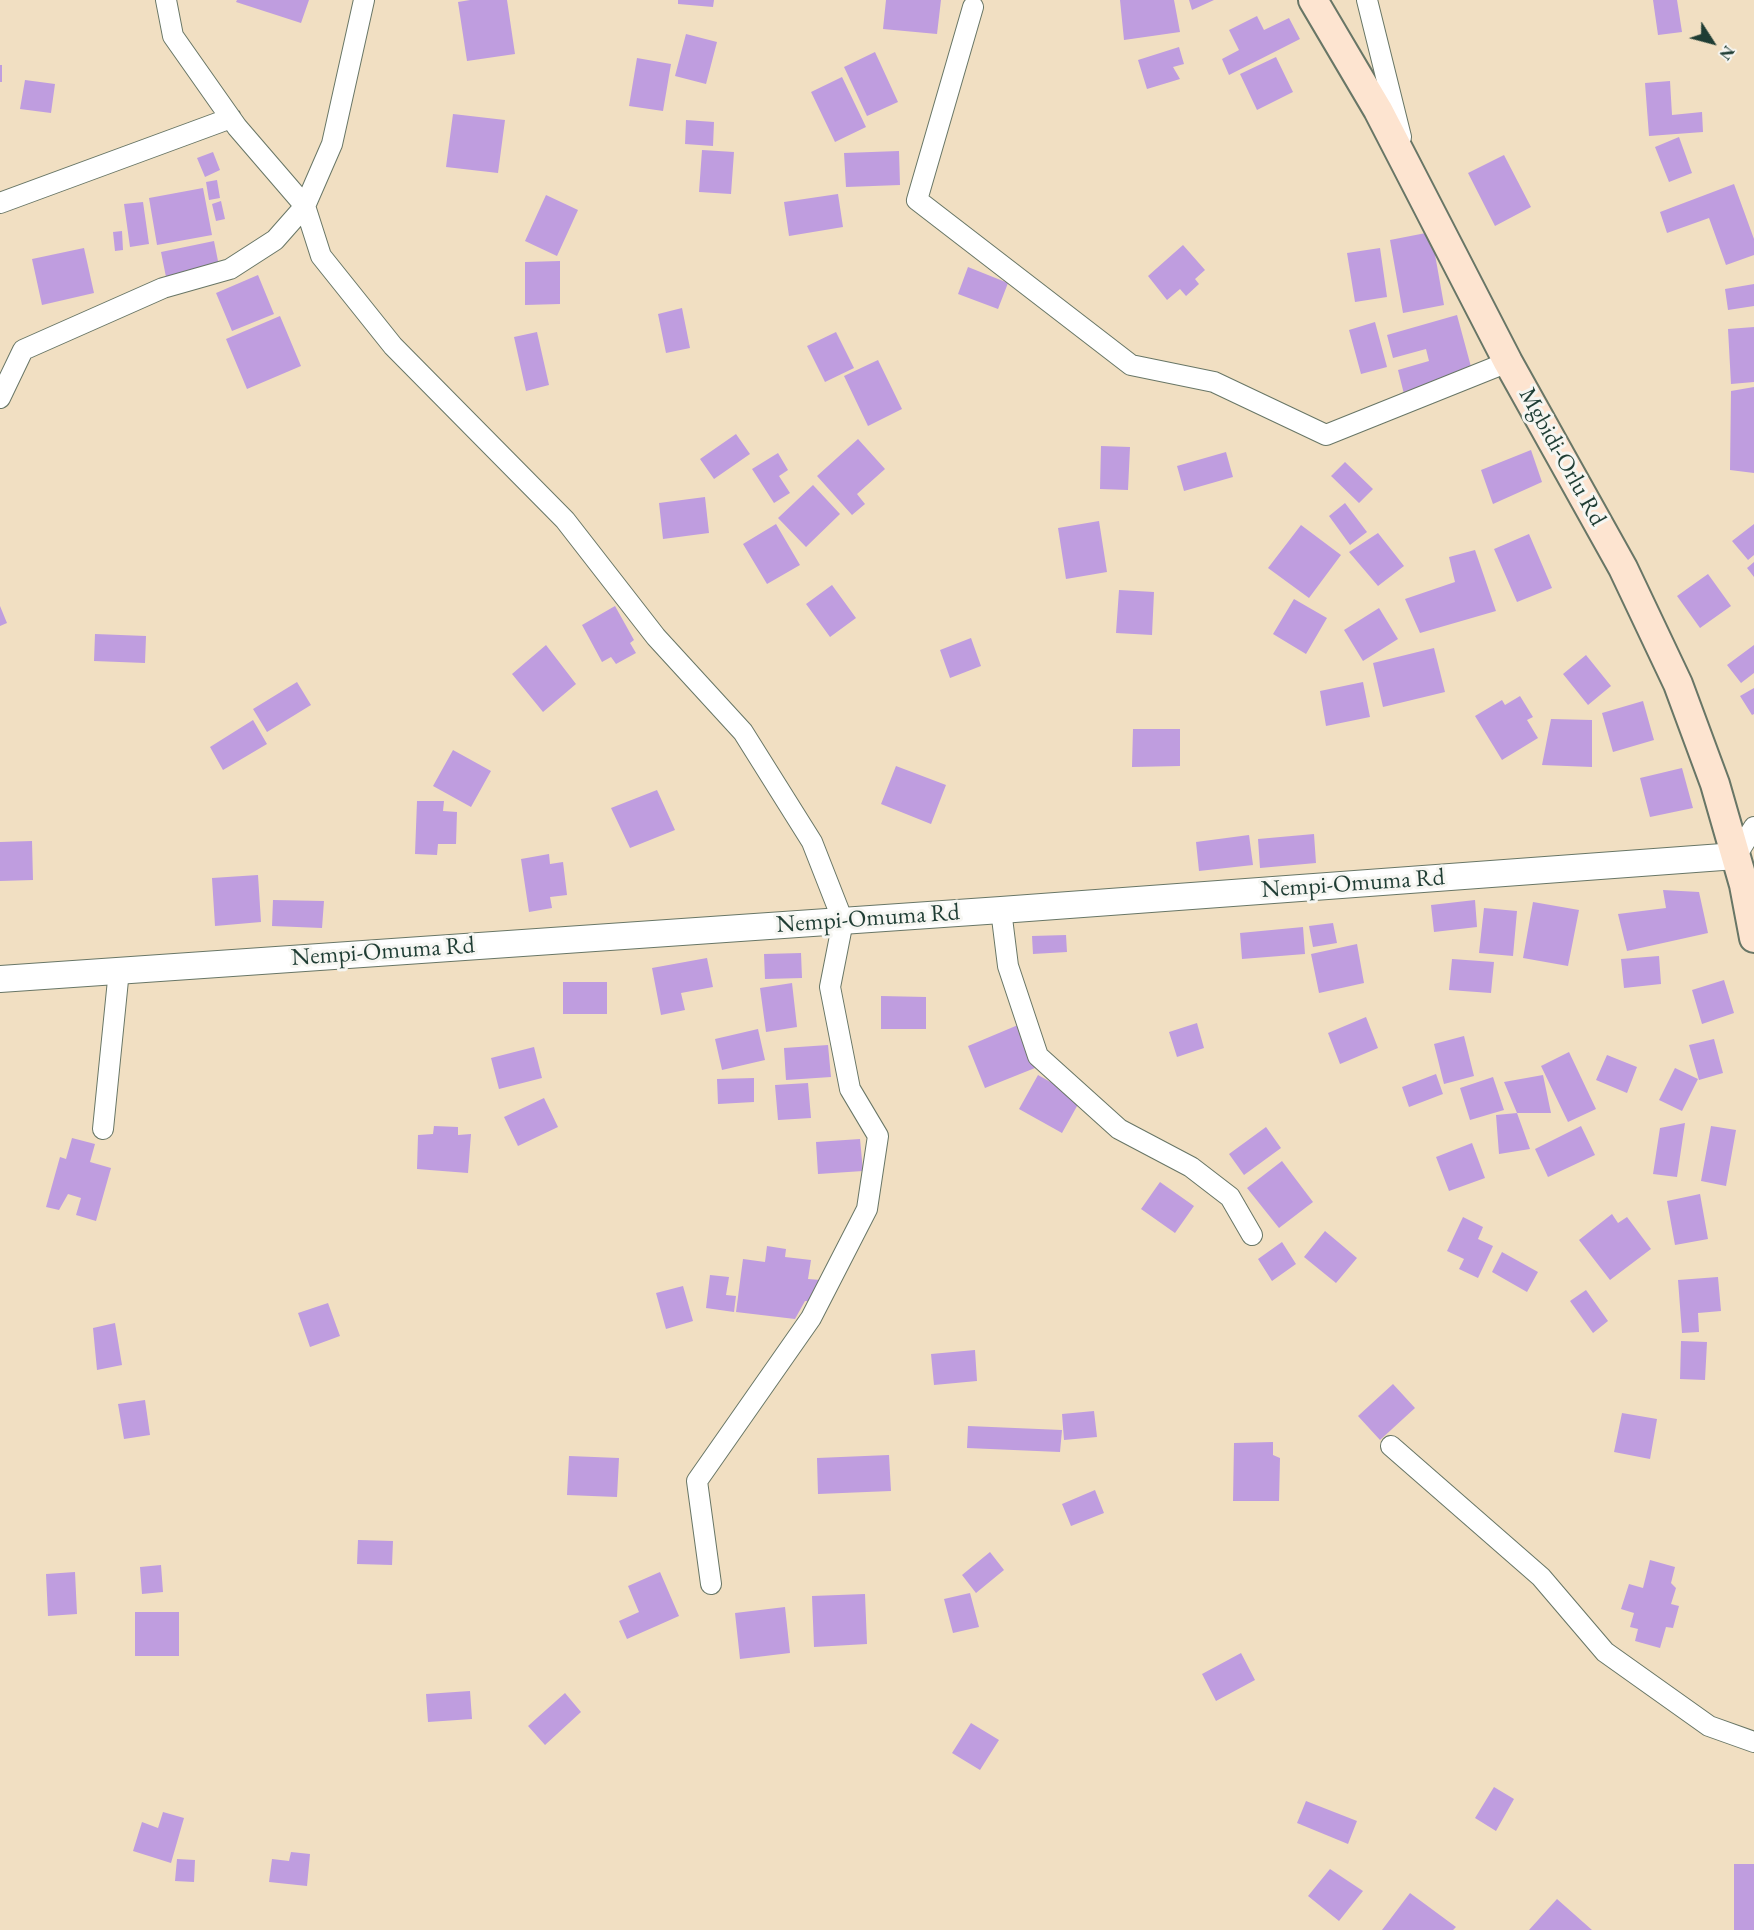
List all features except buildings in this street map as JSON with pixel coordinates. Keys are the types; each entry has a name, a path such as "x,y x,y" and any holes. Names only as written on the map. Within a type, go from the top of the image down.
{"main road":[{"name":"Mgbidi-Orlu Rd","path":"1313,0 1378,110 1508,362 1623,568 1678,684 1715,784 1736,856 1754,938"}],"street":[{"path":"166,0 173,36 231,118 305,206 321,256 393,346 565,520 656,637 743,732 812,842 843,921 830,987 850,1089 879,1136 867,1209 811,1318 697,1481 711,1584"},
{"path":"0,398 23,350 163,288 230,269 274,240 305,206 332,144 364,0"},
{"path":"1367,0 1409,168"},
{"path":"973,7 917,200 1131,365 1214,382 1326,435 1508,362"},
{"path":"0,203 231,118"},
{"path":"1736,856 1754,827"},
{"name":"Nempi-Omuma Rd","path":"0,979 1001,910 1736,856"},
{"path":"1001,910 1008,966 1038,1056 1119,1129 1191,1167 1230,1197 1252,1235"},
{"path":"103,1129 119,970"},
{"path":"1391,1446 1541,1577 1605,1652 1709,1726 1754,1742"}]}
